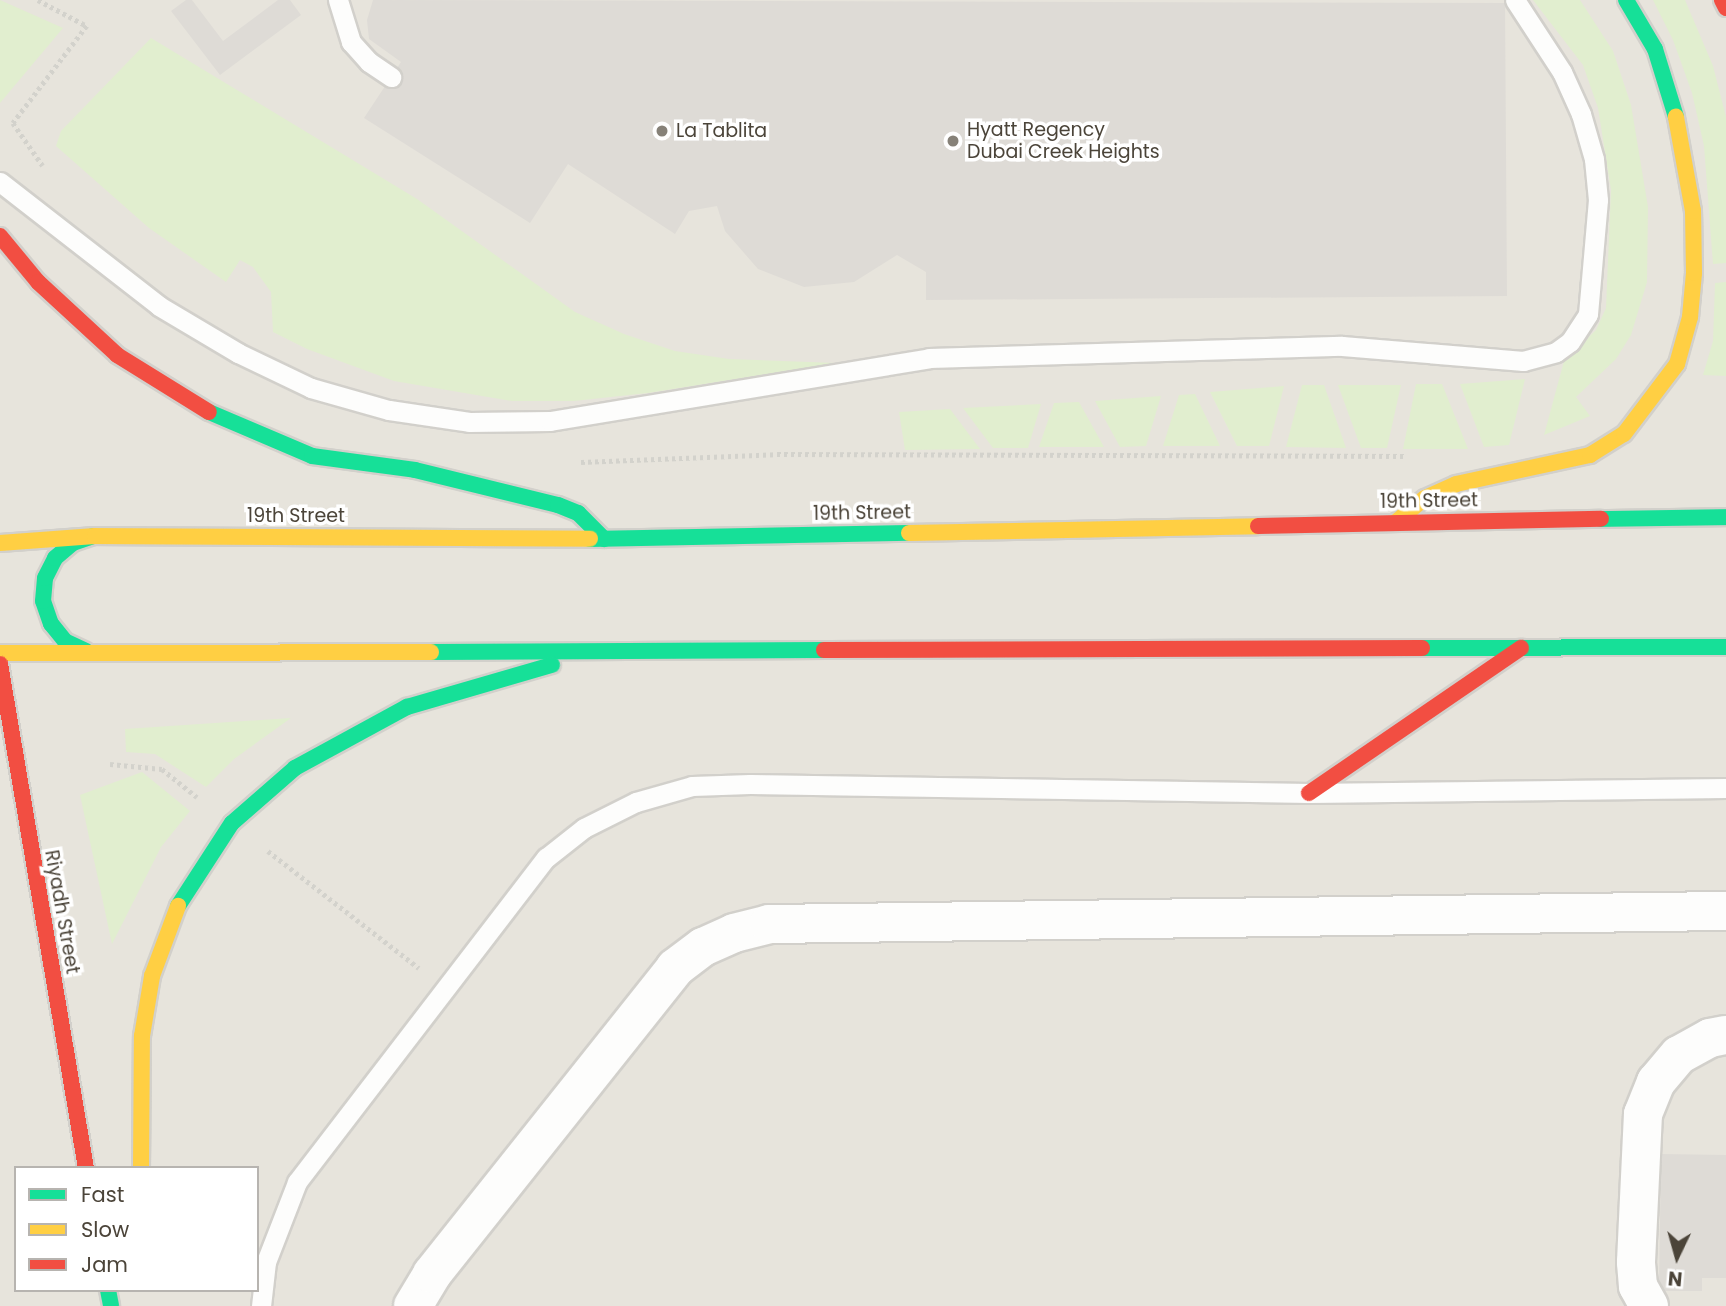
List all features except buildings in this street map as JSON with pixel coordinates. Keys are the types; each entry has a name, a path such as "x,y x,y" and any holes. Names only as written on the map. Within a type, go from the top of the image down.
{"main road":[{"path":"1395,523 1425,498 1456,484 1590,455 1624,434 1677,364 1690,317 1694,272 1693,211 1680,129 1659,60 1626,0"},
{"path":"1723,0 1726,8"},
{"path":"0,236 48,292 117,355 177,396 242,430 312,456 415,470 538,499 578,513 604,539"},
{"name":"19th Street","path":"0,543 95,536 604,539 1726,517"},
{"path":"86,651 65,641 51,624 43,601 44,579 55,558 73,543 95,536"},
{"path":"0,653 1726,647"},
{"path":"1310,793 1521,648"},
{"path":"141,1166 142,1036 152,976 171,919 194,876 232,823 295,768 407,707 604,652"},
{"name":"Riyadh Street","path":"0,664 86,1166"}],"street":[{"path":"413,1306 432,1273 675,968 703,947 734,933 769,924 1726,911"},
{"path":"1649,1306 1638,1286 1636,1262 1643,1114 1656,1082 1679,1055 1710,1038 1726,1035"}],"lane":[{"path":"338,0 351,43 369,62 391,77"},
{"path":"0,182 159,306 238,354 311,388 388,410 469,422 550,421 929,358 1342,346 1523,361 1548,355 1570,342 1588,314 1598,200 1594,159 1581,114 1562,72 1515,0"},
{"path":"261,1306 266,1262 297,1182 443,987 546,858 584,828 636,802 692,786 1310,793 1726,788"}],"path":[{"path":"38,0 87,26 13,123 47,172"},
{"path":"110,764 162,769 443,987"}],"shaded area":[{"path":"0,0 1726,0 1726,1306 0,1306"}],"green space":[{"path":"0,0 63,28 0,103"},
{"path":"1533,0 1580,0 1613,51 1631,105 1648,207 1647,282 1631,335 1616,359 1576,397 1590,416 1544,435 1564,361 1596,330 1606,308 1611,190 1598,108 1583,65"},
{"path":"1653,0 1685,0 1713,66 1726,117 1726,263 1713,264 1704,146 1692,93 1673,40"},
{"path":"151,38 417,199 575,312 624,334 675,351 729,359 837,363 648,393 574,401 512,401 394,381 307,349 273,332 271,292 253,267 240,260 226,282 149,228 56,146 61,131"},
{"path":"1726,282 1726,376 1703,375 1713,341 1715,283"},
{"path":"1525,379 1509,445 1484,447 1460,384"},
{"path":"1416,384 1442,384 1468,449 1403,449"},
{"path":"1302,385 1324,385 1346,448 1286,447"},
{"path":"1338,385 1401,385 1387,448 1361,448"},
{"path":"1284,386 1269,446 1237,446 1210,392"},
{"path":"1195,394 1220,446 1163,446 1179,395"},
{"path":"1161,396 1146,446 1120,447 1095,401"},
{"path":"1079,402 1104,447 1039,447 1054,403"},
{"path":"1041,404 1028,448 993,448 963,408"},
{"path":"950,409 980,449 905,450 899,412"},
{"path":"291,718 234,759 206,787 155,754 126,752 125,729"},
{"path":"142,772 190,811 161,847 112,944 80,795"}],"traffic: fast":[{"path":"1626,0 1655,49 1676,117"},
{"path":"209,412 312,456 415,470 558,505 578,513 604,539"},
{"path":"1601,519 1726,517"},
{"path":"590,539 909,533"},
{"path":"86,651 65,641 51,624 43,601 45,578 55,558 73,543 93,536"},
{"path":"1422,648 1726,647"},
{"path":"431,652 824,650"},
{"path":"178,906 232,823 295,768 407,707 552,665"},
{"path":"108,1292 111,1306"}],"traffic: slow":[{"path":"1395,523 1425,498 1456,484 1590,455 1624,434 1677,364 1690,317 1694,273 1693,211 1676,117"},
{"path":"909,533 1258,526"},
{"path":"0,543 95,536 590,539"},
{"path":"0,653 431,652"},
{"path":"141,1166 142,1036 152,976 178,906"}],"traffic: jam":[{"path":"1722,0 1726,8"},
{"path":"0,236 38,282 117,355 209,412"},
{"path":"1258,526 1601,519"},
{"path":"824,650 1422,648"},
{"path":"1309,793 1521,648"},
{"path":"0,664 86,1166"}],"place":[{"name":"La Tablita","path":"662,131"},
{"name":"Hyatt Regency Dubai Creek Heights","path":"953,141"}]}
